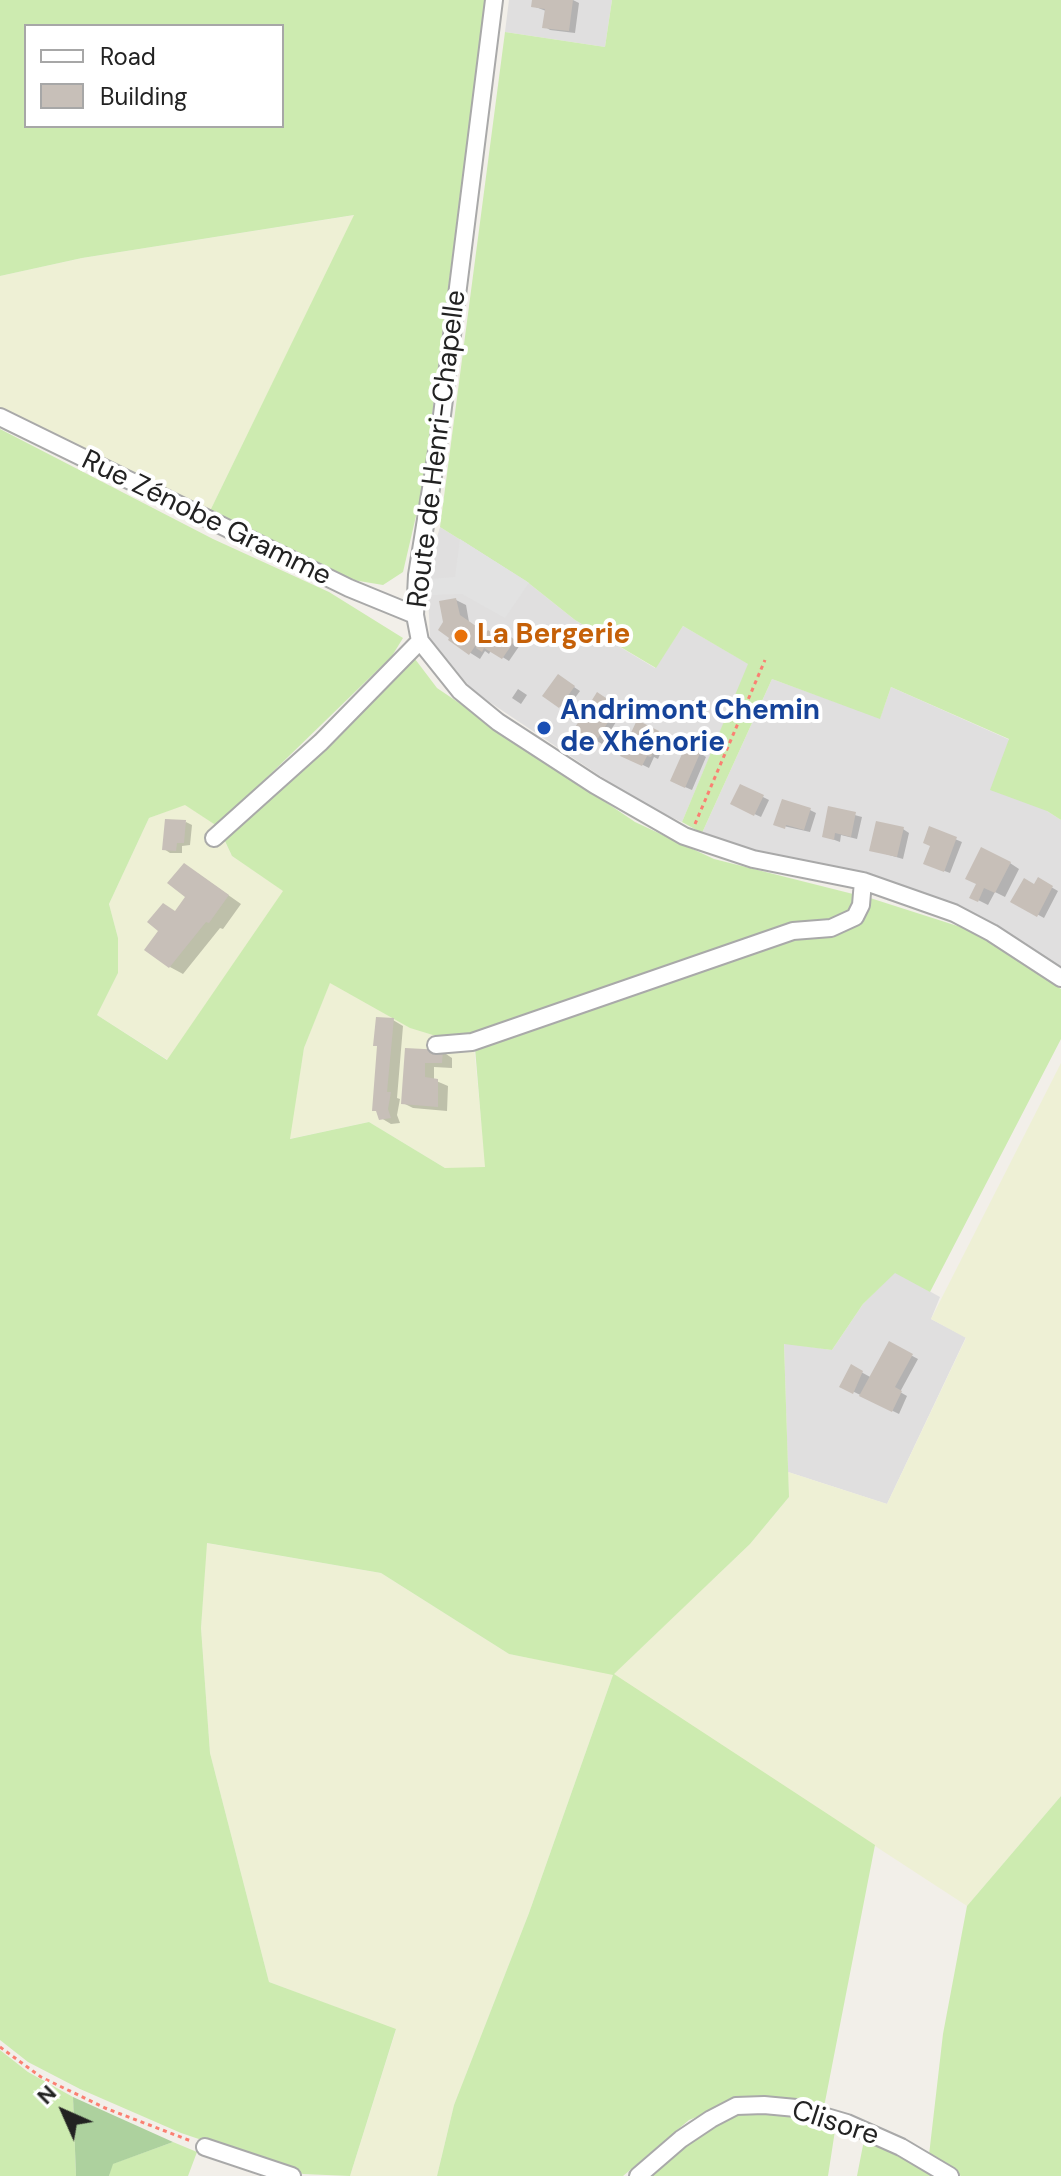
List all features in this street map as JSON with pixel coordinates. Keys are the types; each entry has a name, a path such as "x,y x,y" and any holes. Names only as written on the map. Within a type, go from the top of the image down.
{"street":[{"name":"Route de Henri-Chapelle","path":"494,0 439,439 417,575 415,615 420,641 460,691 498,722 595,785 688,838 753,859 863,881 954,913 992,933 1061,978"},
{"name":"Rue Zénobe Gramme","path":"0,417 349,588 415,615"},
{"path":"214,838 321,742 420,641"},
{"path":"436,1045 472,1042 793,931 831,928 855,917 861,905 863,881"},
{"name":"Clisore","path":"638,2176 681,2139 711,2119 736,2106 764,2105 796,2108 847,2123 901,2147 950,2176"},
{"path":"205,2147 292,2176"}],"path":[{"path":"688,838 765,660"},
{"path":"0,2047 54,2083 105,2108 205,2147"}],"shaded area":[{"path":"509,0 612,0 605,47 505,32"},
{"path":"440,527 526,581 575,620 655,668 683,626 749,664 682,822 645,806 473,691 430,638 427,571"},
{"path":"460,539 529,583 505,618 462,594 430,595 430,579 455,577"},
{"path":"772,679 880,718 891,687 1010,740 1047,811 1061,820 1061,969 982,918 870,876 758,855 702,833"},
{"path":"895,1272 940,1297 931,1319 966,1337 887,1504 788,1472 784,1343 832,1350 863,1304"}],"green space":[{"path":"0,0 485,0 423,486 403,572 383,585 353,580 210,511 354,215 82,258 0,276"},
{"path":"612,0 1061,0 1061,820 1047,811 990,790 1009,739 891,687 880,719 772,679 702,833 682,822 748,664 683,626 656,668 575,620 526,581 440,527 505,32 605,47"},
{"path":"355,215 210,511 0,407 0,276 82,258"},
{"path":"0,429 213,539 329,592 403,638 392,656 217,826 185,805 149,818 109,904 118,938 118,973 97,1015 167,1060 283,891 232,856 224,839 412,655 437,688 635,822 714,859 857,895 852,911 836,921 478,1036 449,1040 410,1028 330,983 304,1048 290,1139 369,1122 445,1168 485,1167 475,1048 796,937 844,930 867,897 970,930 1061,989 1061,1039 930,1292 895,1273 863,1304 832,1350 784,1344 789,1497 750,1544 614,1674 875,1845 824,2107 788,2098 745,2098 689,2120 623,2176 437,2176 454,2105 529,1913 613,1675 509,1654 381,1573 207,1543 201,1628 210,1753 269,1982 396,2029 350,2176 303,2174 181,2133 80,2089 28,2062 0,2040"},
{"path":"185,804 217,826 232,856 284,891 168,1060 97,1015 118,973 118,938 109,904 149,818"},
{"path":"330,982 411,1028 449,1040 473,1037 486,1168 445,1168 369,1122 289,1139 304,1048"},
{"path":"1061,1063 1061,1796 967,1906 613,1675 529,1913 454,2105 437,2176 350,2176 396,2030 269,1982 210,1753 201,1628 206,1543 381,1573 509,1654 613,1674 750,1544 789,1497 788,1472 887,1504 966,1338 931,1319"},
{"path":"1061,1796 1061,2176 961,2176 929,2155 943,2034 967,1906"},
{"path":"0,2050 28,2072 73,2097 76,2176 0,2176"},
{"path":"73,2097 173,2142 113,2164 109,2176 76,2176"},
{"path":"738,2111 777,2112 836,2124 828,2176 647,2176 677,2150"},
{"path":"865,2135 943,2176 857,2176"},
{"path":"173,2142 197,2152 188,2176 109,2176 112,2164"}],"building":[{"path":"532,0 573,0 569,31 542,28 545,9 531,7"},
{"path":"456,598 460,615 486,633 488,630 492,633 497,627 515,640 502,659 484,648 482,652 476,648 480,639 469,655 438,630 443,622 439,601"},
{"path":"558,674 575,686 559,708 542,696"},
{"path":"597,692 618,706 595,743 574,729"},
{"path":"653,701 664,706 657,719 647,715"},
{"path":"637,720 659,731 653,743 657,745 642,766 620,756 625,735 629,737"},
{"path":"686,745 701,751 685,788 670,781"},
{"path":"740,784 764,795 754,816 730,804"},
{"path":"782,799 811,808 804,830 773,825"},
{"path":"828,806 856,812 851,837 835,833 834,840 822,837"},
{"path":"165,819 186,820 184,843 177,843 176,851 162,850"},
{"path":"876,821 904,827 897,857 869,851"},
{"path":"929,826 957,837 944,872 923,864 930,846 923,843"},
{"path":"981,847 1011,862 995,893 984,888 978,902 969,898 976,884 965,879"},
{"path":"184,863 229,895 169,968 144,950 158,931 147,922 163,903 175,911 185,897 167,883"},
{"path":"1038,877 1053,886 1037,917 1010,902 1024,878 1034,884"},
{"path":"376,1017 394,1018 387,1092 391,1092 388,1109 391,1118 379,1120 376,1111 372,1111"},
{"path":"405,1048 443,1050 442,1063 425,1063 425,1077 438,1079 438,1107 401,1104"},
{"path":"889,1341 913,1354 895,1387 902,1391 892,1412 859,1396"},
{"path":"851,1364 863,1371 853,1394 839,1387"}],"place":[{"name":"La Bergerie","path":"461,636"},
{"name":"Andrimont Chemin de Xhénorie","path":"544,728"}]}
